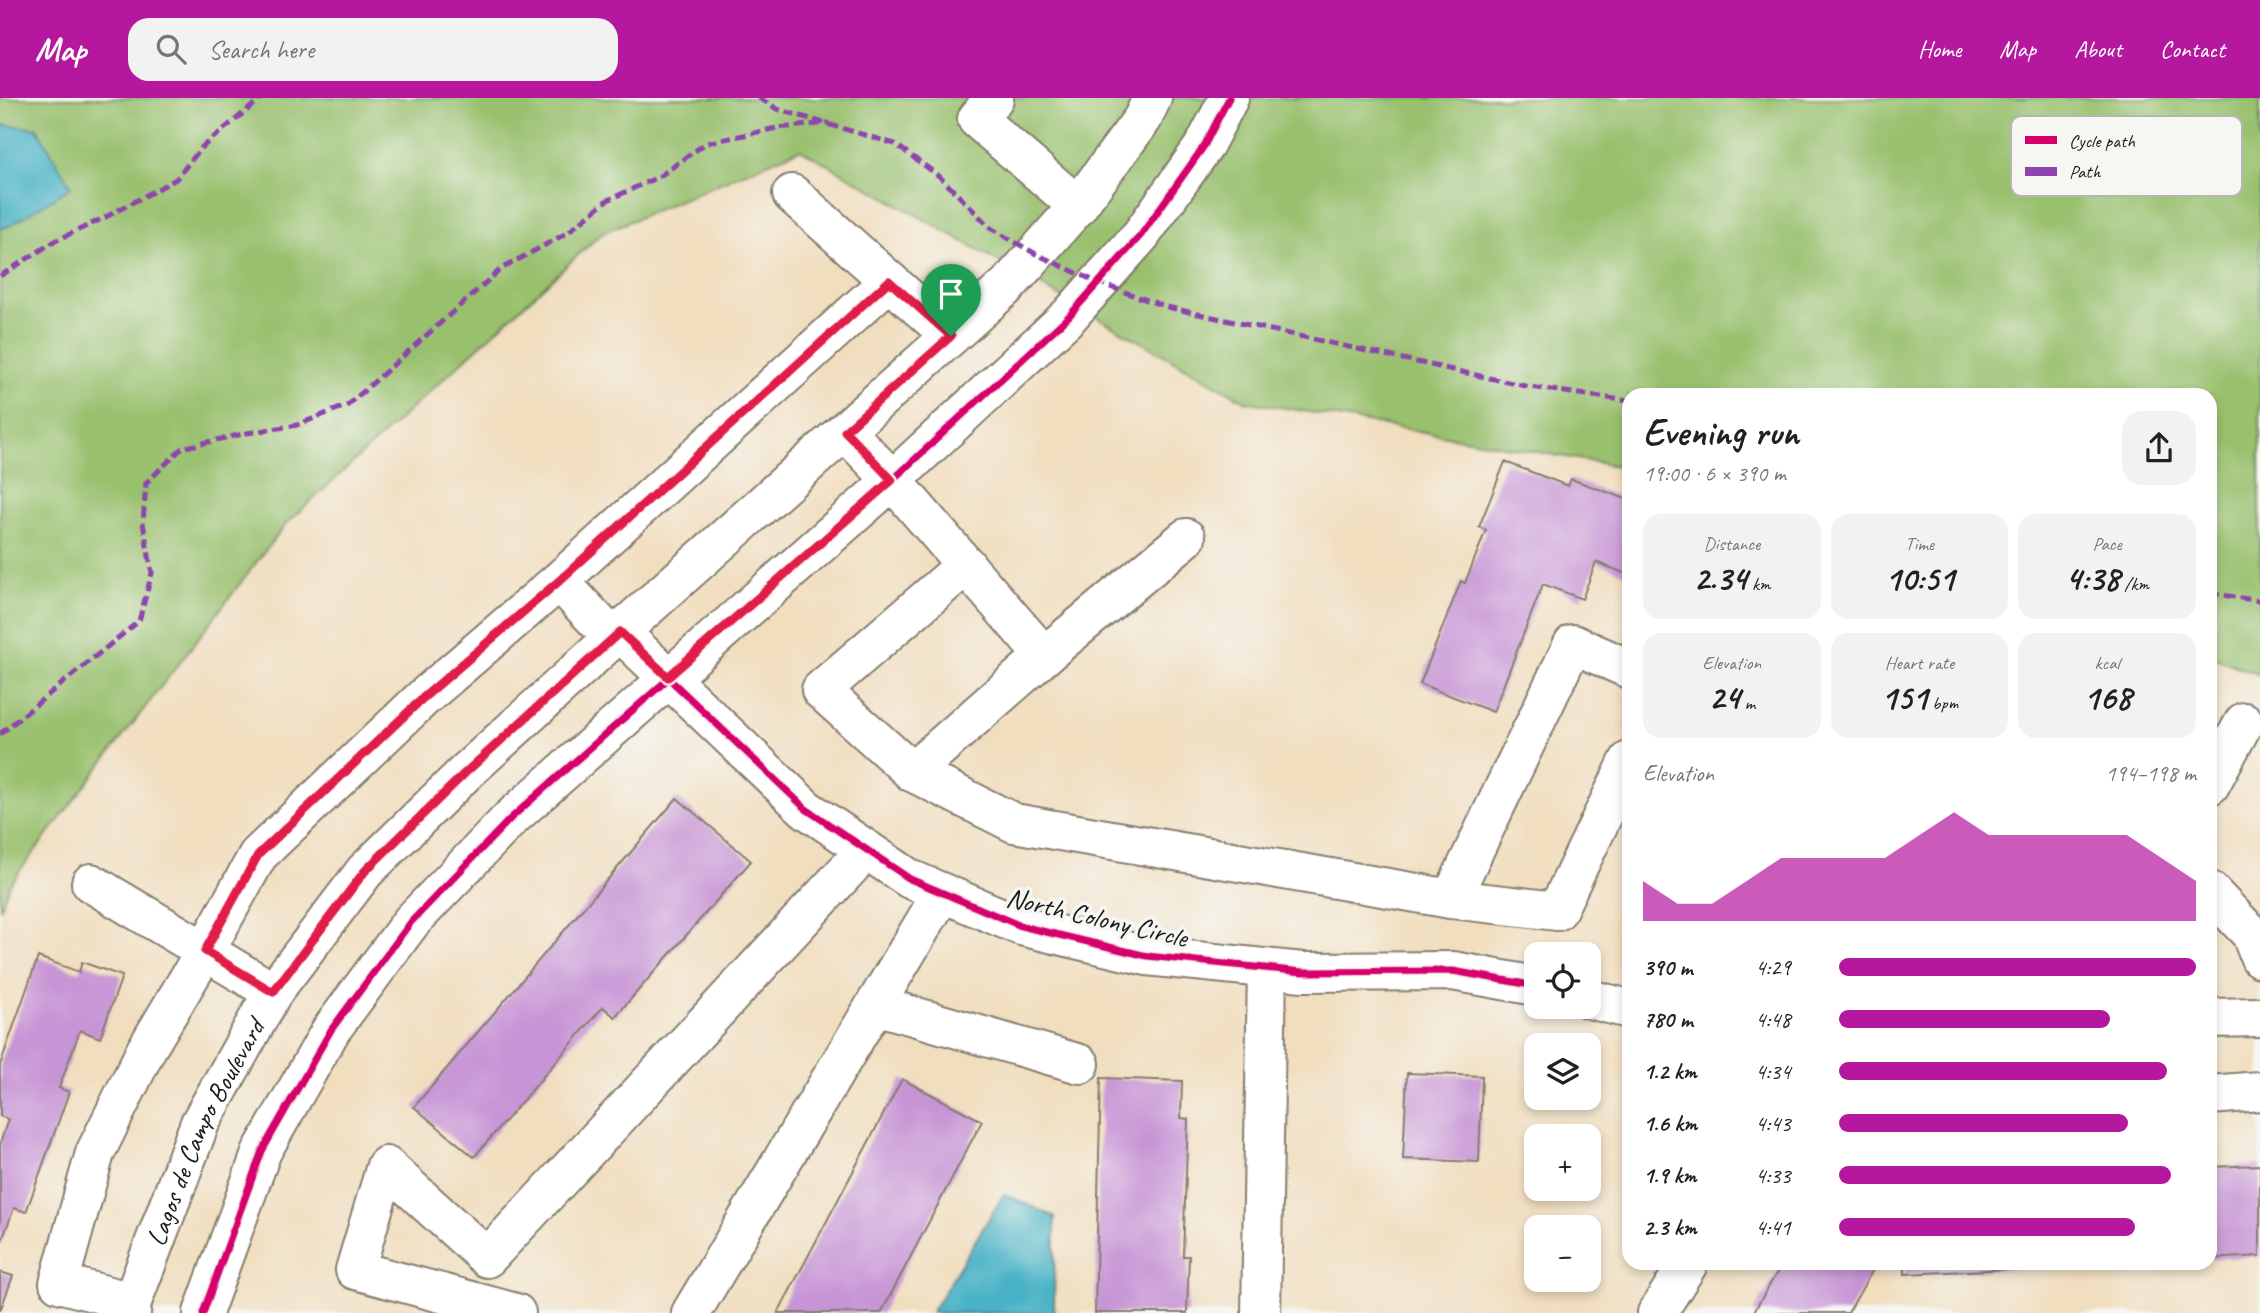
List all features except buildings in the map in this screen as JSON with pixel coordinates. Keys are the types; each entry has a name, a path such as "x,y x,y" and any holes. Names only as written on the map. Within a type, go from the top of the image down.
{"street":[{"path":"994,98 977,119 1078,206"},
{"name":"Lagos de Campo Boulevard","path":"132,1307 201,1123 273,992 365,871 465,773 616,635 1008,285 1078,206 1143,118 1152,98"},
{"name":"Lagos de Campo Boulevard","path":"203,1313 262,1151 331,1030 411,922 511,818 892,480 1069,316 1141,235 1204,146 1229,98"},
{"path":"792,194 951,336"},
{"path":"132,1307 55,1298 95,1153 146,1050 258,855 423,698 559,581 889,281"},
{"path":"845,431 892,480 1044,656"},
{"path":"912,772 1044,656 1186,538"},
{"path":"966,565 821,690 912,772 1014,823 1451,900 1558,911 1622,776"},
{"name":"North Colony Circle","path":"559,581 616,635 668,677 806,809 910,879 1021,926 1147,956 1267,970 1453,971 1524,984"},
{"path":"1451,900 1573,644 1622,666"},
{"path":"2217,773 2244,722"},
{"path":"473,1301 488,1258 866,850"},
{"path":"91,883 273,992"},
{"path":"691,1313 942,893"},
{"path":"2217,898 2251,934 2260,958"},
{"path":"1261,1313 1267,970"},
{"path":"875,1004 1080,1064"},
{"path":"2217,1018 2260,1017 2260,1024"},
{"path":"2217,1094 2260,1091"},
{"path":"488,1258 386,1166 355,1270 516,1313"},
{"path":"1657,1313 1684,1270"}],"green space":[{"path":"0,98 2260,98 2260,675 2217,659 2217,388 1622,388 1622,467 1245,401 800,149 602,233 285,525 9,885 0,910"}],"water":[{"path":"0,125 37,128 71,187 0,229"},
{"path":"1004,1194 1055,1217 1054,1313 931,1313"}],"marked path":[{"path":"0,276 55,241 176,179 202,147 262,98"},
{"path":"759,98 777,109 895,144 939,176 992,229 1036,254 1099,283 1167,307 1530,387 1622,400"},
{"path":"0,734 139,621 152,573 143,523 146,483 182,448 297,425 348,405 501,269 567,233 606,201 660,176 706,143 777,128 829,123"},
{"path":"2217,594 2260,601"}],"cycle path":[{"path":"203,1313 262,1151 331,1030 411,922 511,818 886,486 1069,316 1141,235 1204,146 1229,98"},
{"path":"620,632 806,809 910,879 1021,926 1147,956 1303,972 1453,971 1524,984"}],"route":[{"path":"889,281 951,336 845,431 892,480 668,677 620,632 465,773 365,871 273,992 205,951 258,855 423,698 559,581 889,281"}]}
